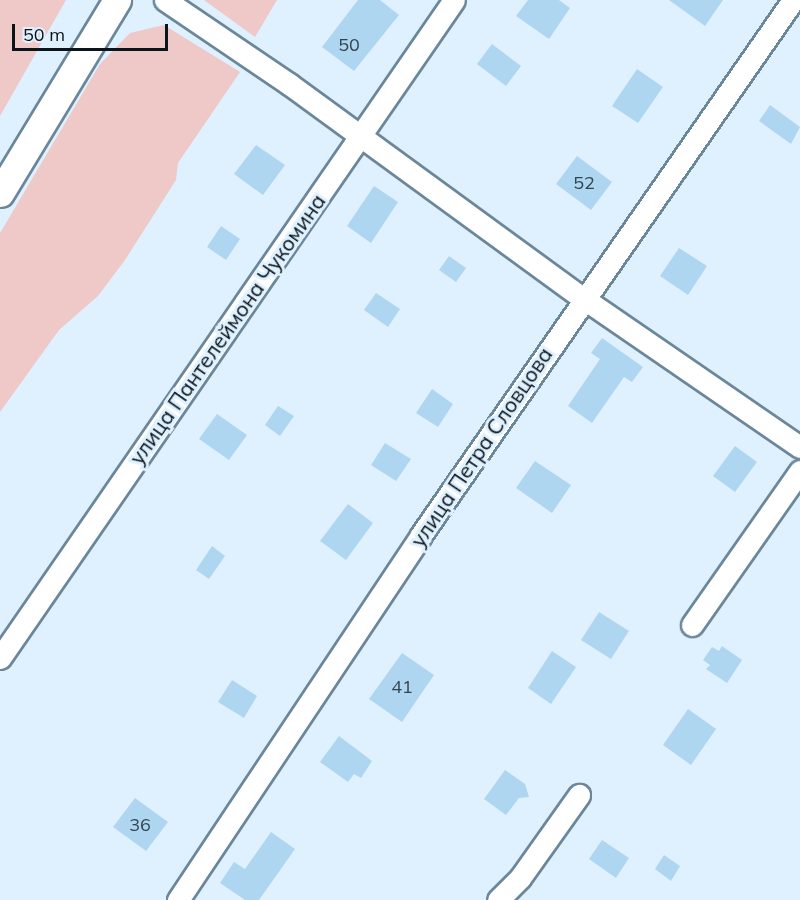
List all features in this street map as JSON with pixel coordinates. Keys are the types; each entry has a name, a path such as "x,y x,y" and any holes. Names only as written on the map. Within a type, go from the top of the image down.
{"main road":[{"path":"0,193 117,0"}],"street":[{"path":"165,0 584,298 800,447"},
{"name":"улица Пантелеймона Чукомина","path":"0,658 454,0"},
{"name":"улица Петра Словцова","path":"178,900 584,298 793,0"},
{"path":"692,625 800,471"},
{"path":"498,900 520,878 579,795"}],"shaded area":[{"path":"0,0 66,0 0,116"},
{"path":"204,0 277,0 255,37"},
{"path":"164,25 240,72 178,163 176,180 125,260 98,296 59,330 0,412 0,233 100,64 130,33"}],"building":[{"path":"358,0 380,0 399,15 354,71 322,47"},
{"path":"528,0 559,0 570,8 549,39 516,16"},
{"path":"669,0 723,0 705,26"},
{"path":"492,44 521,66 506,86 477,64"},
{"path":"637,69 663,87 638,123 612,106"},
{"path":"770,105 800,127 791,144 759,121"},
{"path":"256,145 285,165 263,195 234,174"},
{"path":"577,156 612,182 591,210 556,184"},
{"path":"374,186 398,202 371,243 347,226"},
{"path":"221,226 240,239 226,260 207,247"},
{"path":"679,248 707,266 688,295 660,276"},
{"path":"449,256 466,268 456,282 439,270"},
{"path":"376,293 400,309 388,327 364,310"},
{"path":"602,338 643,367 632,382 624,377 592,423 568,406 600,359 591,353"},
{"path":"432,389 453,404 438,427 416,413"},
{"path":"278,406 294,416 280,436 265,425"},
{"path":"217,414 247,435 229,460 199,439"},
{"path":"385,443 411,459 396,481 371,465"},
{"path":"735,446 757,462 735,492 713,476"},
{"path":"535,461 571,485 552,513 516,488"},
{"path":"348,504 373,523 346,560 320,541"},
{"path":"212,546 225,556 209,579 196,570"},
{"path":"599,612 629,631 611,659 581,640"},
{"path":"722,646 742,660 727,683 706,669 710,665 703,660 712,647 719,651"},
{"path":"552,651 576,667 551,704 528,688"},
{"path":"402,653 434,675 402,722 369,699"},
{"path":"232,680 257,696 244,718 218,702"},
{"path":"688,709 716,729 691,765 663,745"},
{"path":"339,736 372,761 361,778 354,774 348,782 320,762"},
{"path":"505,770 525,784 529,797 519,798 506,815 484,799"},
{"path":"135,798 168,822 146,851 113,827"},
{"path":"271,832 295,849 259,900 245,900 220,883 234,862 245,869"},
{"path":"602,840 629,858 616,878 589,859"},
{"path":"664,855 680,866 671,881 655,869"}]}
